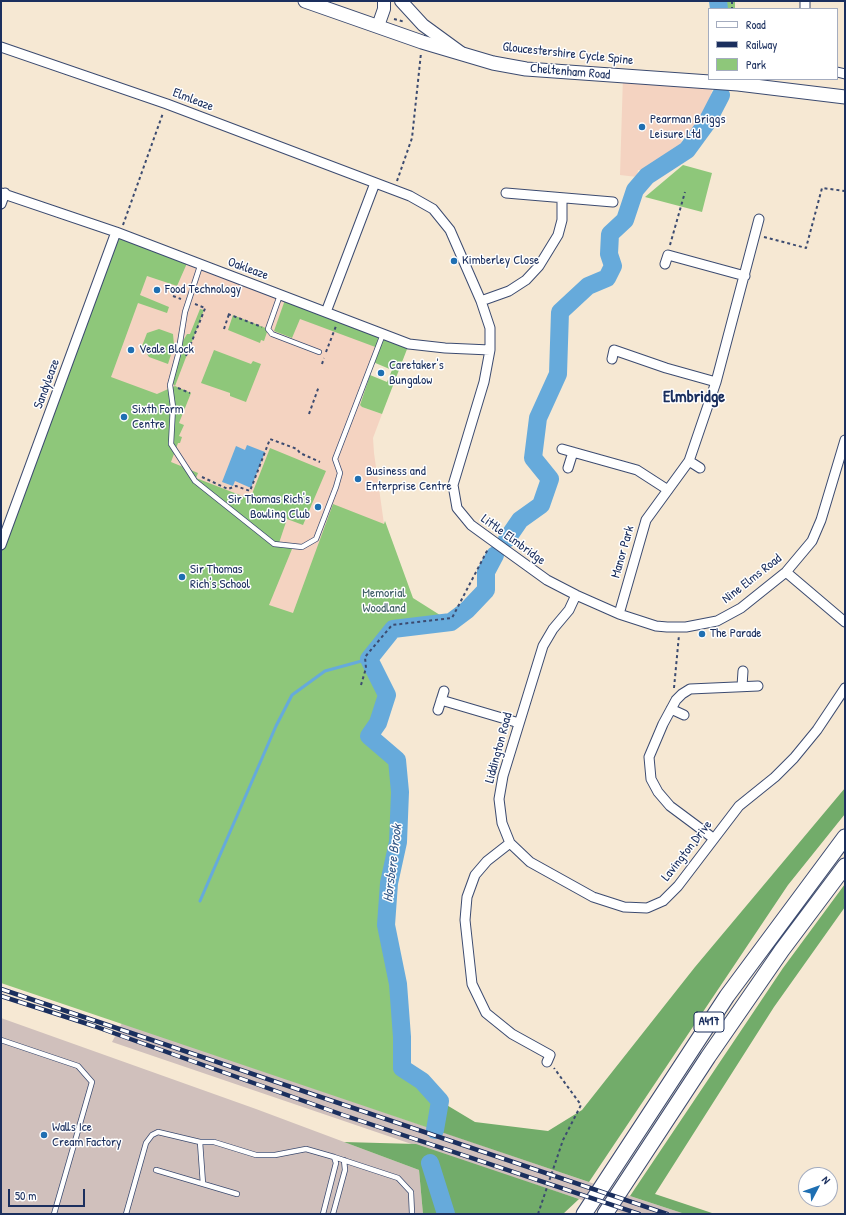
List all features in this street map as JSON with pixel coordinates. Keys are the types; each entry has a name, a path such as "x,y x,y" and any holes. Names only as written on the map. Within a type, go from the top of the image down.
{"highway":[{"name":"A417","path":"584,1213 727,996 845,837"},
{"name":"A417","path":"605,1214 708,1057 782,950 845,866"}],"main road":[{"name":"Cheltenham Road","path":"305,1 380,21 422,42 493,63 526,69 738,84 845,97"}],"street":[{"path":"380,21 384,9 384,1"},
{"path":"401,1 423,25 462,54"},
{"name":"Elmleaze","path":"1,47 167,104 395,190 410,196 433,209 450,230 481,301 490,328 490,350"},
{"path":"326,312 375,183"},
{"path":"1,204 3,193"},
{"name":"Oakleaze","path":"3,193 120,229 200,266 409,344 445,348 490,350"},
{"path":"506,193 613,202"},
{"path":"481,301 509,291 526,280 539,266 550,251 558,235 562,220 562,198"},
{"name":"Manor Park","path":"619,614 646,520 689,461 716,382 759,219"},
{"name":"Sandyleaze","path":"1,545 120,229"},
{"path":"670,245 667,259 745,276"},
{"path":"612,360 617,340"},
{"name":"Little Elmbridge","path":"490,350 484,382 453,485 457,508 471,525 493,542 547,580 576,595"},
{"path":"614,350 666,368 716,382"},
{"name":"Nine Elms Road","path":"576,595 619,614 656,626 667,627 686,627 717,621 741,608 786,572 812,542 822,520 845,440"},
{"path":"562,449 637,470 668,490"},
{"path":"568,468 573,452"},
{"path":"689,461 700,468"},
{"path":"786,572 845,622"},
{"name":"Liddington Road","path":"510,843 502,823 499,799 503,776 543,646 553,629 569,610 576,595"},
{"path":"742,686 743,671"},
{"path":"713,838 670,806 658,792 651,779 649,757 676,700 690,689 758,686"},
{"name":"Lavington Drive","path":"510,843 530,862 594,898 624,907 647,908 663,901 678,886 713,838 739,806 775,777 794,758 817,730 845,688"},
{"path":"438,710 442,695 519,723"},
{"path":"671,709 684,715"},
{"path":"510,843 487,861 475,875 467,897 465,920 472,984 486,1013 512,1034 550,1055"}],"lane":[{"path":"200,266 185,312 178,355 170,385 173,407 171,444 195,482 274,544 302,547 316,540 340,473 335,459 384,334"},
{"path":"280,295 268,329 272,334 319,352"},
{"path":"1,1040 78,1066 92,1082 54,1214"},
{"path":"126,1214 146,1143 158,1132 200,1142 214,1142 256,1155 275,1155 306,1149 344,1160 398,1178 411,1192 412,1214"},
{"path":"200,1142 203,1184"},
{"path":"323,1214 336,1163 334,1157"},
{"path":"333,1214 345,1170 344,1160"},
{"path":"156,1170 237,1194"}],"path":[{"path":"380,21 412,24"},
{"path":"395,190 412,138 422,42"},
{"path":"120,229 162,114"},
{"path":"755,234 806,248 822,188 845,191"},
{"path":"670,245 685,192"},
{"path":"185,359 206,306"},
{"path":"224,329 228,314 268,329"},
{"path":"322,364 339,317"},
{"path":"309,414 319,386"},
{"path":"200,475 228,489 236,486 250,491 270,439 297,449 300,453 320,462"},
{"path":"361,686 366,666 365,657 392,625 452,618 459,608 477,568 493,542"},
{"path":"678,689 674,692 679,638"},
{"path":"696,832 698,858"},
{"path":"538,1214 563,1140 581,1105 556,1070 550,1055"}],"shaded area":[{"path":"623,76 714,83 705,118 698,130 681,139 684,149 651,171 638,170 637,177 620,175"},
{"name":"Sir Thomas Rich's School","path":"116,232 383,334 360,405 382,414 373,438 384,524 325,671 1,551"},
{"path":"1,1018 256,1109 419,1170 423,1214 1,1214"},
{"path":"122,1023 685,1214 625,1214 432,1151 112,1042"}],"green space":[{"path":"711,1 735,1 735,8 711,8"},
{"path":"683,165 712,173 702,212 645,197"},
{"name":"Memorial Woodland","path":"116,232 188,261 177,286 147,276 140,295 169,307 167,313 138,303 111,377 157,394 175,386 191,393 179,423 184,425 179,436 182,437 180,443 178,443 171,462 198,473 196,478 250,499 270,448 326,471 303,525 287,519 279,543 292,549 269,605 293,613 333,504 384,524 385,521 413,598 451,622 393,629 369,659 387,695 378,723 369,736 397,760 400,792 398,842 389,883 386,925 398,984 402,1037 402,1068 422,1081 440,1101 435,1130 1,983 1,545"},
{"path":"286,297 409,344 382,414 360,405 370,375 387,382 392,370 373,362 378,348 300,319 292,338 274,331"},
{"path":"200,309 204,310 175,386 171,382 183,341 187,334 190,334"},
{"path":"233,315 268,329 264,341 261,340 260,343 228,330"},
{"path":"159,329 173,334 174,345 168,364 149,357 142,346 147,333"},
{"path":"214,350 251,364 253,361 261,364 246,402 230,396 230,393 201,383"},
{"path":"845,788 845,814 788,885 589,1182 435,1130 440,1101 475,1122 548,1131 582,1110 695,967"},
{"path":"845,884 845,907 774,1007 655,1194 715,1214 685,1214 630,1196 783,968"},
{"path":"344,1142 416,1144 579,1199 563,1214 423,1214 419,1170"}],"water":[{"path":"247,445 265,452 251,488 235,481 233,486 222,482 236,446 245,450"}],"waterway":[{"name":"Horsbere Brook","path":"718,1 719,8"},
{"name":"Horsbere Brook","path":"507,539 520,520 541,505 550,479 533,458 538,418 558,374 560,312 588,286 607,278 613,266 609,254 610,234 625,220 635,190 647,176 687,150 706,124 721,95"},
{"name":"Horsbere Brook","path":"435,1130 440,1101 422,1081 402,1068 402,1037 398,984 386,925 389,883 398,842 400,792 397,760 369,736 378,723 387,695 369,659 393,629 451,622 467,610 486,590 486,572 495,555"},
{"path":"200,901 276,726 292,695 325,671 369,659"},
{"name":"Horsbere Brook","path":"430,1163 446,1214"}],"railway":[{"path":"1,989 667,1214"},
{"path":"1,996 94,1026 343,1115 639,1214"}],"place":[{"name":"Pearman Briggs Leisure Ltd","path":"642,127"},
{"name":"Kimberley Close","path":"454,261"},
{"name":"Food Technology","path":"157,290"},
{"name":"Veale Block","path":"131,350"},
{"name":"Caretaker's Bungalow","path":"381,373"},
{"name":"Sixth Form Centre","path":"124,417"},
{"name":"Business and Enterprise Centre","path":"358,479"},
{"name":"Sir Thomas Rich's Bowling Club","path":"318,507"},
{"name":"Sir Thomas Rich's School","path":"182,577"},
{"name":"The Parade","path":"702,634"},
{"name":"Walls Ice Cream Factory","path":"44,1135"}],"district":[{"name":"Elmbridge","path":"694,397"}]}
